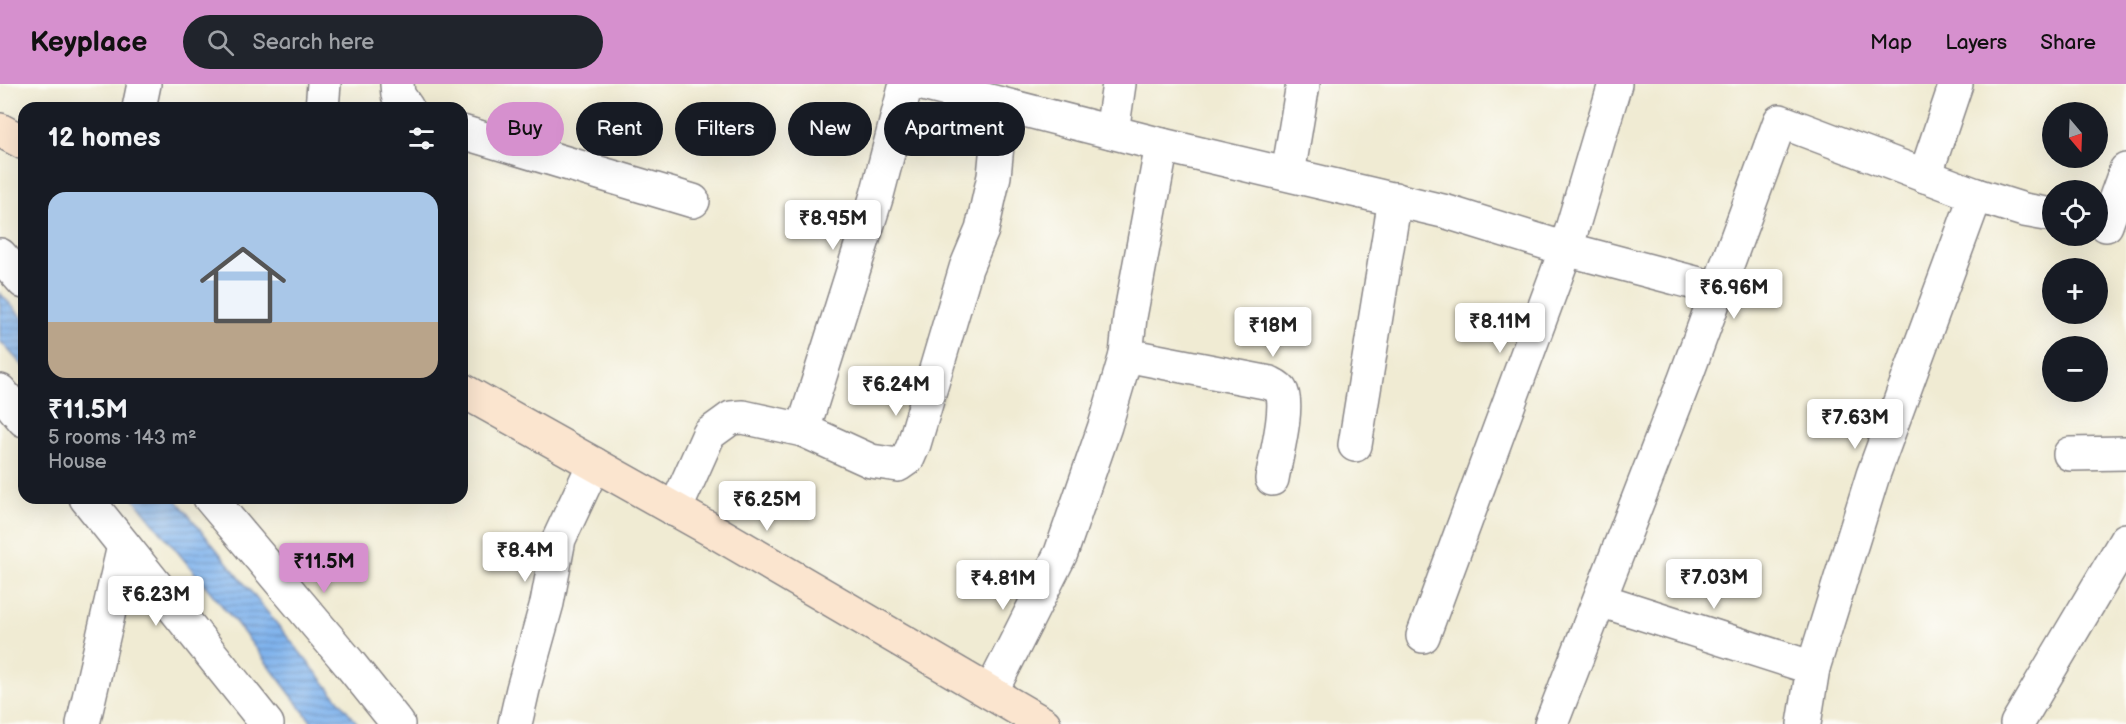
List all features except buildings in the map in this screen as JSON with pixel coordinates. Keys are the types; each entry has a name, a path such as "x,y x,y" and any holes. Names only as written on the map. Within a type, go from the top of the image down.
{"street":[{"path":"140,102 144,84"},
{"path":"322,102 324,84"},
{"path":"397,84 398,95 403,102"},
{"path":"803,430 877,195 906,84"},
{"path":"923,84 993,102"},
{"path":"1112,132 1119,84"},
{"path":"1288,174 1303,84"},
{"path":"1423,636 1566,249 1615,84"},
{"path":"1925,176 1956,84"},
{"path":"1025,110 1447,212 1566,249 1718,289"},
{"path":"1551,724 1780,121 1976,195 2042,213"},
{"path":"0,130 18,140"},
{"path":"468,134 693,201"},
{"path":"991,692 1061,553 1105,426 1126,355 1130,317 1162,145"},
{"path":"675,510 709,434 731,418 742,417 803,430 871,461 898,465 908,458 966,268 982,230 996,156"},
{"path":"2110,226 2126,170"},
{"path":"1804,724 1813,668 1873,475 1976,195"},
{"path":"1355,445 1395,199"},
{"path":"0,255 18,275"},
{"path":"1126,355 1270,383 1278,387 1282,392 1284,411 1272,479"},
{"path":"0,390 18,412"},
{"path":"468,393 675,510 1044,724"},
{"path":"2070,454 2126,453"},
{"path":"515,724 549,595 559,539 594,464"},
{"path":"91,504 267,724"},
{"path":"215,504 398,724"},
{"path":"2018,724 2126,540"},
{"path":"83,724 124,546"},
{"path":"1600,600 1813,668"}],"water":[{"path":"0,293 18,312 18,360 0,341"},
{"path":"138,504 180,504 358,724 313,724 237,624"}]}
